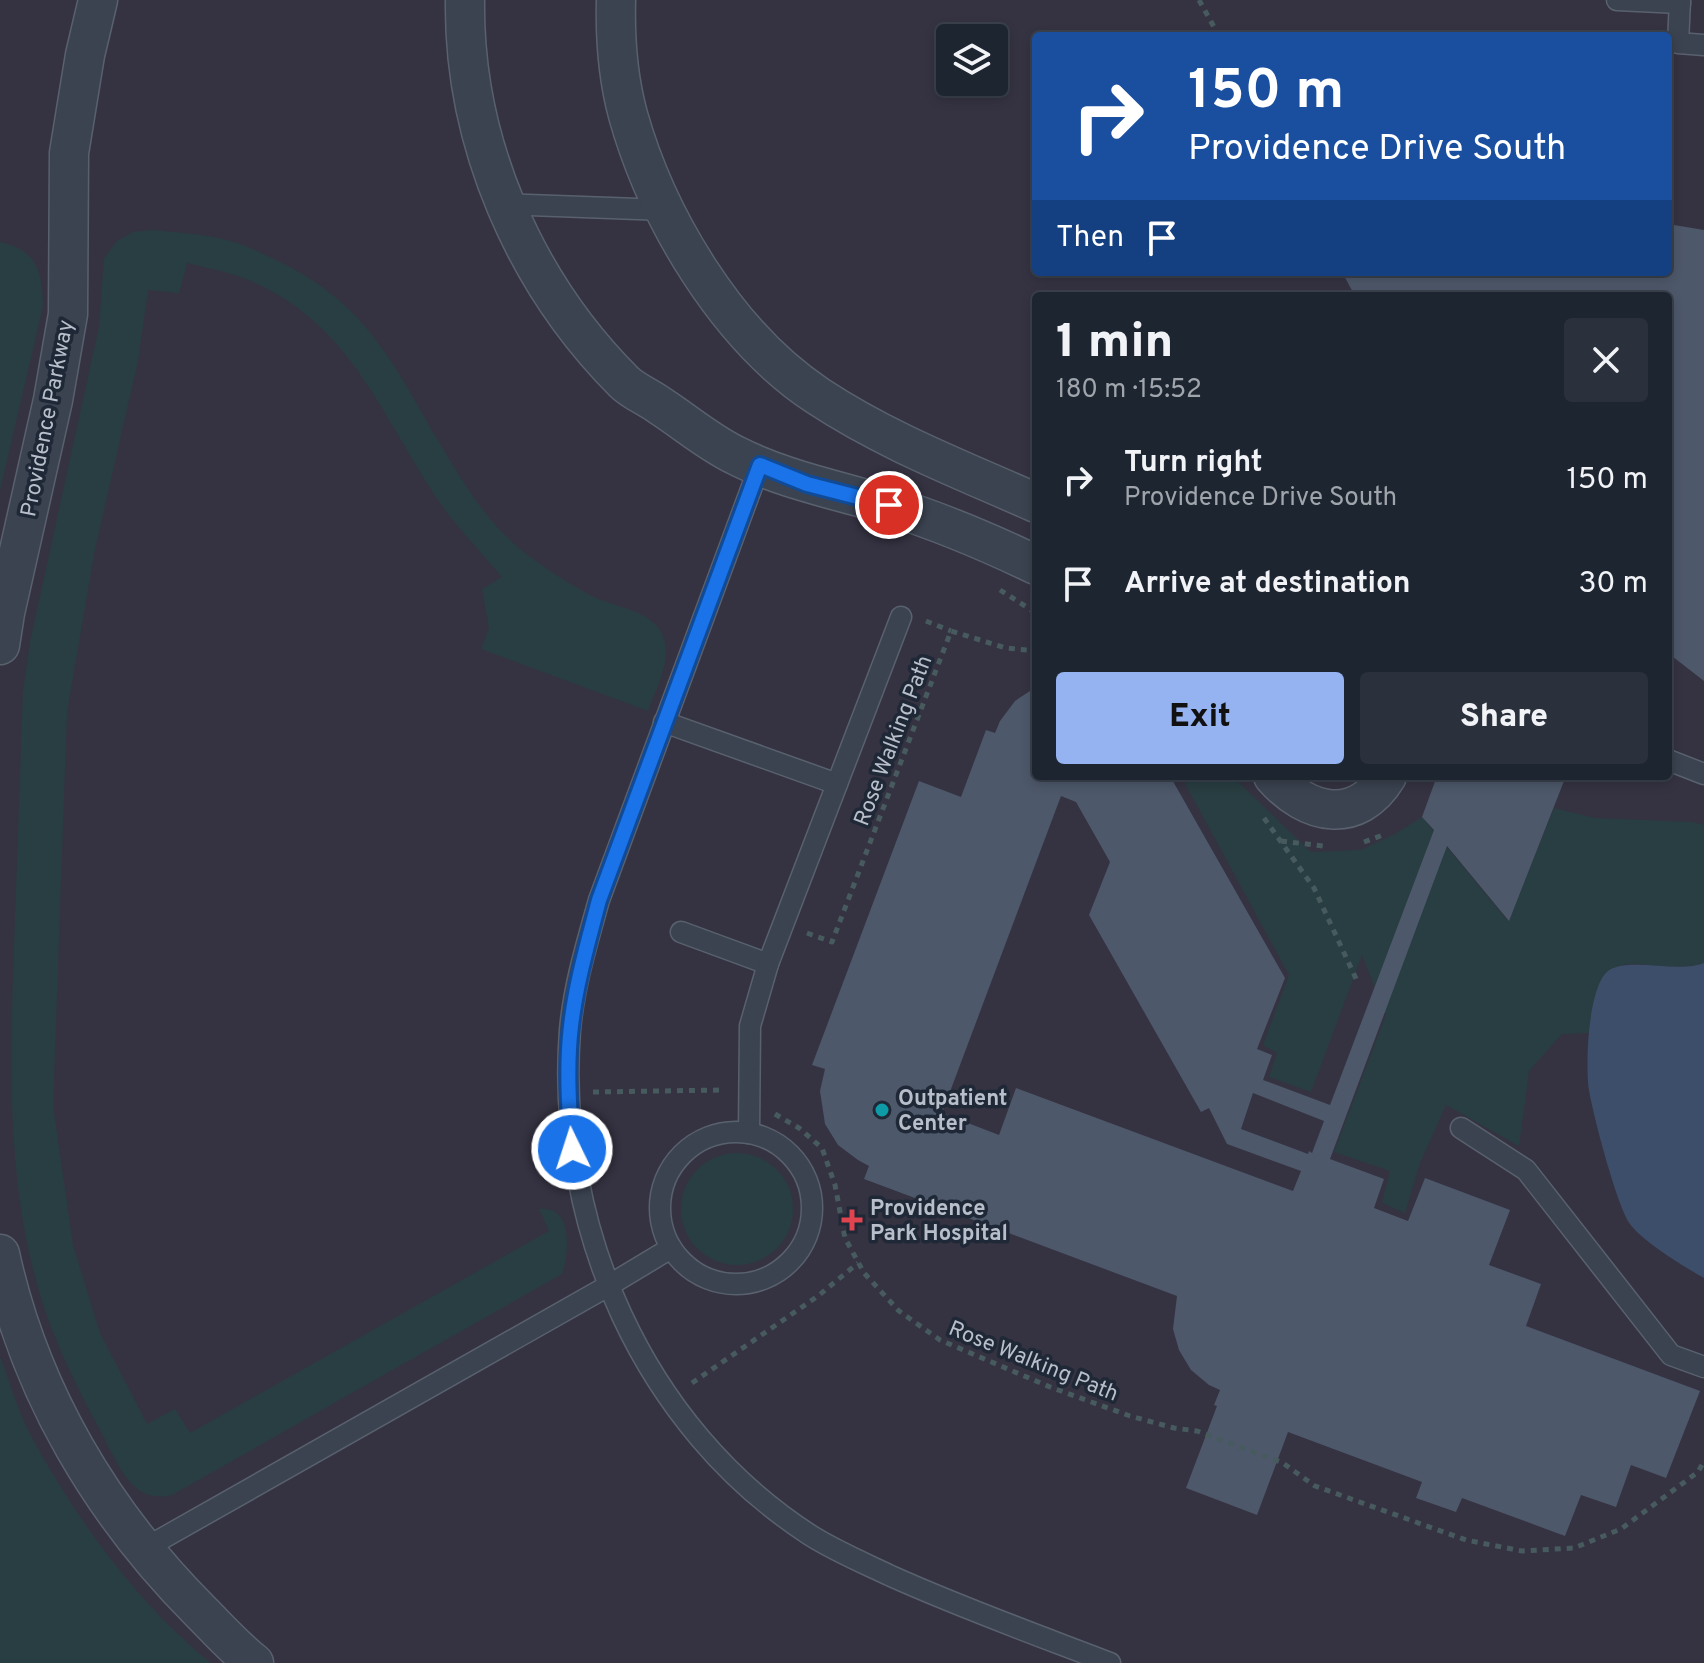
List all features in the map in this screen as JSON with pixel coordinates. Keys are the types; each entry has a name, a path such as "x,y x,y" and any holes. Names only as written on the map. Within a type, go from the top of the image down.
{"street":[{"name":"Providence Parkway","path":"0,645 53,400 68,314 66,207 69,153 85,55 98,0"},
{"path":"465,0 464,42 475,115 504,204 554,296 626,385 734,455 807,484 889,505 969,532 1032,563"},
{"path":"616,0 619,65 627,112 643,161 694,263 725,307 768,356 815,395 875,432 1032,501"},
{"path":"1266,793 1285,790 1310,807 1339,810 1361,803 1378,790 1384,780"},
{"path":"0,1254 29,1352 52,1407 85,1466 142,1550 254,1663"}],"lane":[{"path":"1617,0 1680,2 1678,43 1704,45"},
{"path":"504,204 665,210"},
{"path":"760,465 599,900 579,972 570,1028 568,1093 572,1149 581,1198 608,1286 655,1377 712,1452 773,1509 850,1557 931,1594 1110,1663"},
{"path":"749,1133 750,1026 768,964 901,617"},
{"path":"664,722 837,784"},
{"path":"1672,762 1704,774"},
{"path":"681,932 768,964"},
{"path":"1461,1128 1526,1170 1671,1355 1704,1367"},
{"path":"735,1131 749,1133 761,1135 784,1148 802,1168 811,1192 812,1219 804,1244 788,1265 766,1279 740,1285 715,1282 693,1272 663,1234 659,1210 662,1186 672,1164 690,1147 711,1135 735,1131"},
{"path":"142,1550 671,1248"}],"path":[{"path":"1199,0 1217,32"},
{"name":"Rose Walking Path","path":"800,947 805,932 832,942 951,631 1006,648 1032,651"},
{"path":"1266,793 1358,983"},
{"name":"Rose Walking Path","path":"568,1093 731,1089 799,1128 822,1148 835,1185 845,1238 864,1273 899,1311 940,1340 1050,1387 1130,1416 1197,1431 1283,1463 1315,1486 1466,1540 1522,1551 1574,1548 1621,1529 1698,1472 1704,1461"},
{"path":"775,1102 775,1116"},
{"path":"671,1401 707,1371 818,1296 858,1263"}],"shaded area":[{"name":"Providence Park Hospital","path":"0,0 1704,0 1704,1663 0,1663"}],"green space":[{"path":"153,230 206,236 242,245 307,277 333,295 373,336 390,360 465,484 495,525 526,554 568,582 596,598 631,610 655,623 666,650 663,671 648,711 481,649 489,628 482,589 502,577 443,507 380,404 335,342 307,316 275,293 229,273 187,263 179,293 148,290 138,361 95,549 67,712 53,1106 73,1245 100,1333 147,1424 175,1409 190,1433 549,1231 539,1209 550,1210 564,1222 567,1243 562,1274 172,1495 158,1496 136,1488 120,1469 77,1385 42,1301 30,1257 16,1169 12,1080 23,691 30,642 99,327 104,258 117,241 133,232"},
{"path":"0,242 22,250 35,264 41,282 43,306 0,490"},
{"path":"1183,780 1236,780 1311,852 1361,850 1422,817 1508,921 1554,808 1595,818 1704,825 1704,963 1673,967 1628,964 1606,975 1597,992 1590,1033 1562,1034 1529,1071 1519,1146 1446,1105 1420,1163 1405,1213 1382,1203 1390,1171 1334,1152 1386,1015 1362,955 1311,1092 1269,1077 1277,1053 1263,1045 1289,975"},
{"path":"737,1153 758,1157 776,1170 789,1188 793,1209 789,1230 776,1248 758,1261 737,1265 716,1261 698,1248 685,1230 681,1209 685,1188 698,1170 716,1157"},
{"path":"0,1357 29,1432 86,1526 132,1586 211,1663 0,1663"}],"water":[{"path":"1704,963 1704,1278 1654,1246 1630,1224 1600,1139 1589,1090 1587,1064 1592,1009 1601,980 1608,971 1628,965 1681,967"}],"building":[{"path":"1672,225 1704,230 1704,681 1672,656 1672,292 1353,292 1344,276 1672,276"},
{"name":"Outpatient Center","path":"1032,690 1032,780 1172,780 1285,978 1257,1049 1272,1055 1263,1080 1330,1105 1434,830 1422,817 1436,780 1564,780 1509,921 1447,846 1330,1159 1384,1179 1374,1208 1408,1221 1425,1178 1510,1210 1489,1265 1541,1284 1526,1326 1700,1391 1666,1478 1631,1465 1616,1507 1581,1495 1565,1536 1462,1498 1456,1512 1416,1498 1422,1482 1288,1432 1257,1515 1186,1488 1217,1406 1214,1405 1220,1390 1191,1370 1179,1350 1173,1329 1177,1296 864,1179 869,1166 838,1145 825,1124 820,1091 825,1069 812,1065 919,781 961,797 986,730 995,733 1015,701","holes":["1061,796 1076,802 1110,862 1089,915 1201,1112 1209,1108 1227,1144 1301,1171 1293,1191 1016,1088 999,1135 942,1113","1253,1093 1324,1121 1312,1153 1309,1151 1308,1154 1241,1129"]}],"place":[{"name":"Outpatient Center","path":"882,1110"},
{"name":"Providence Park Hospital","path":"852,1220"}],"route":[{"path":"572,1149 568,1093 570,1028 579,972 599,900 760,465 807,484 889,505"}]}
